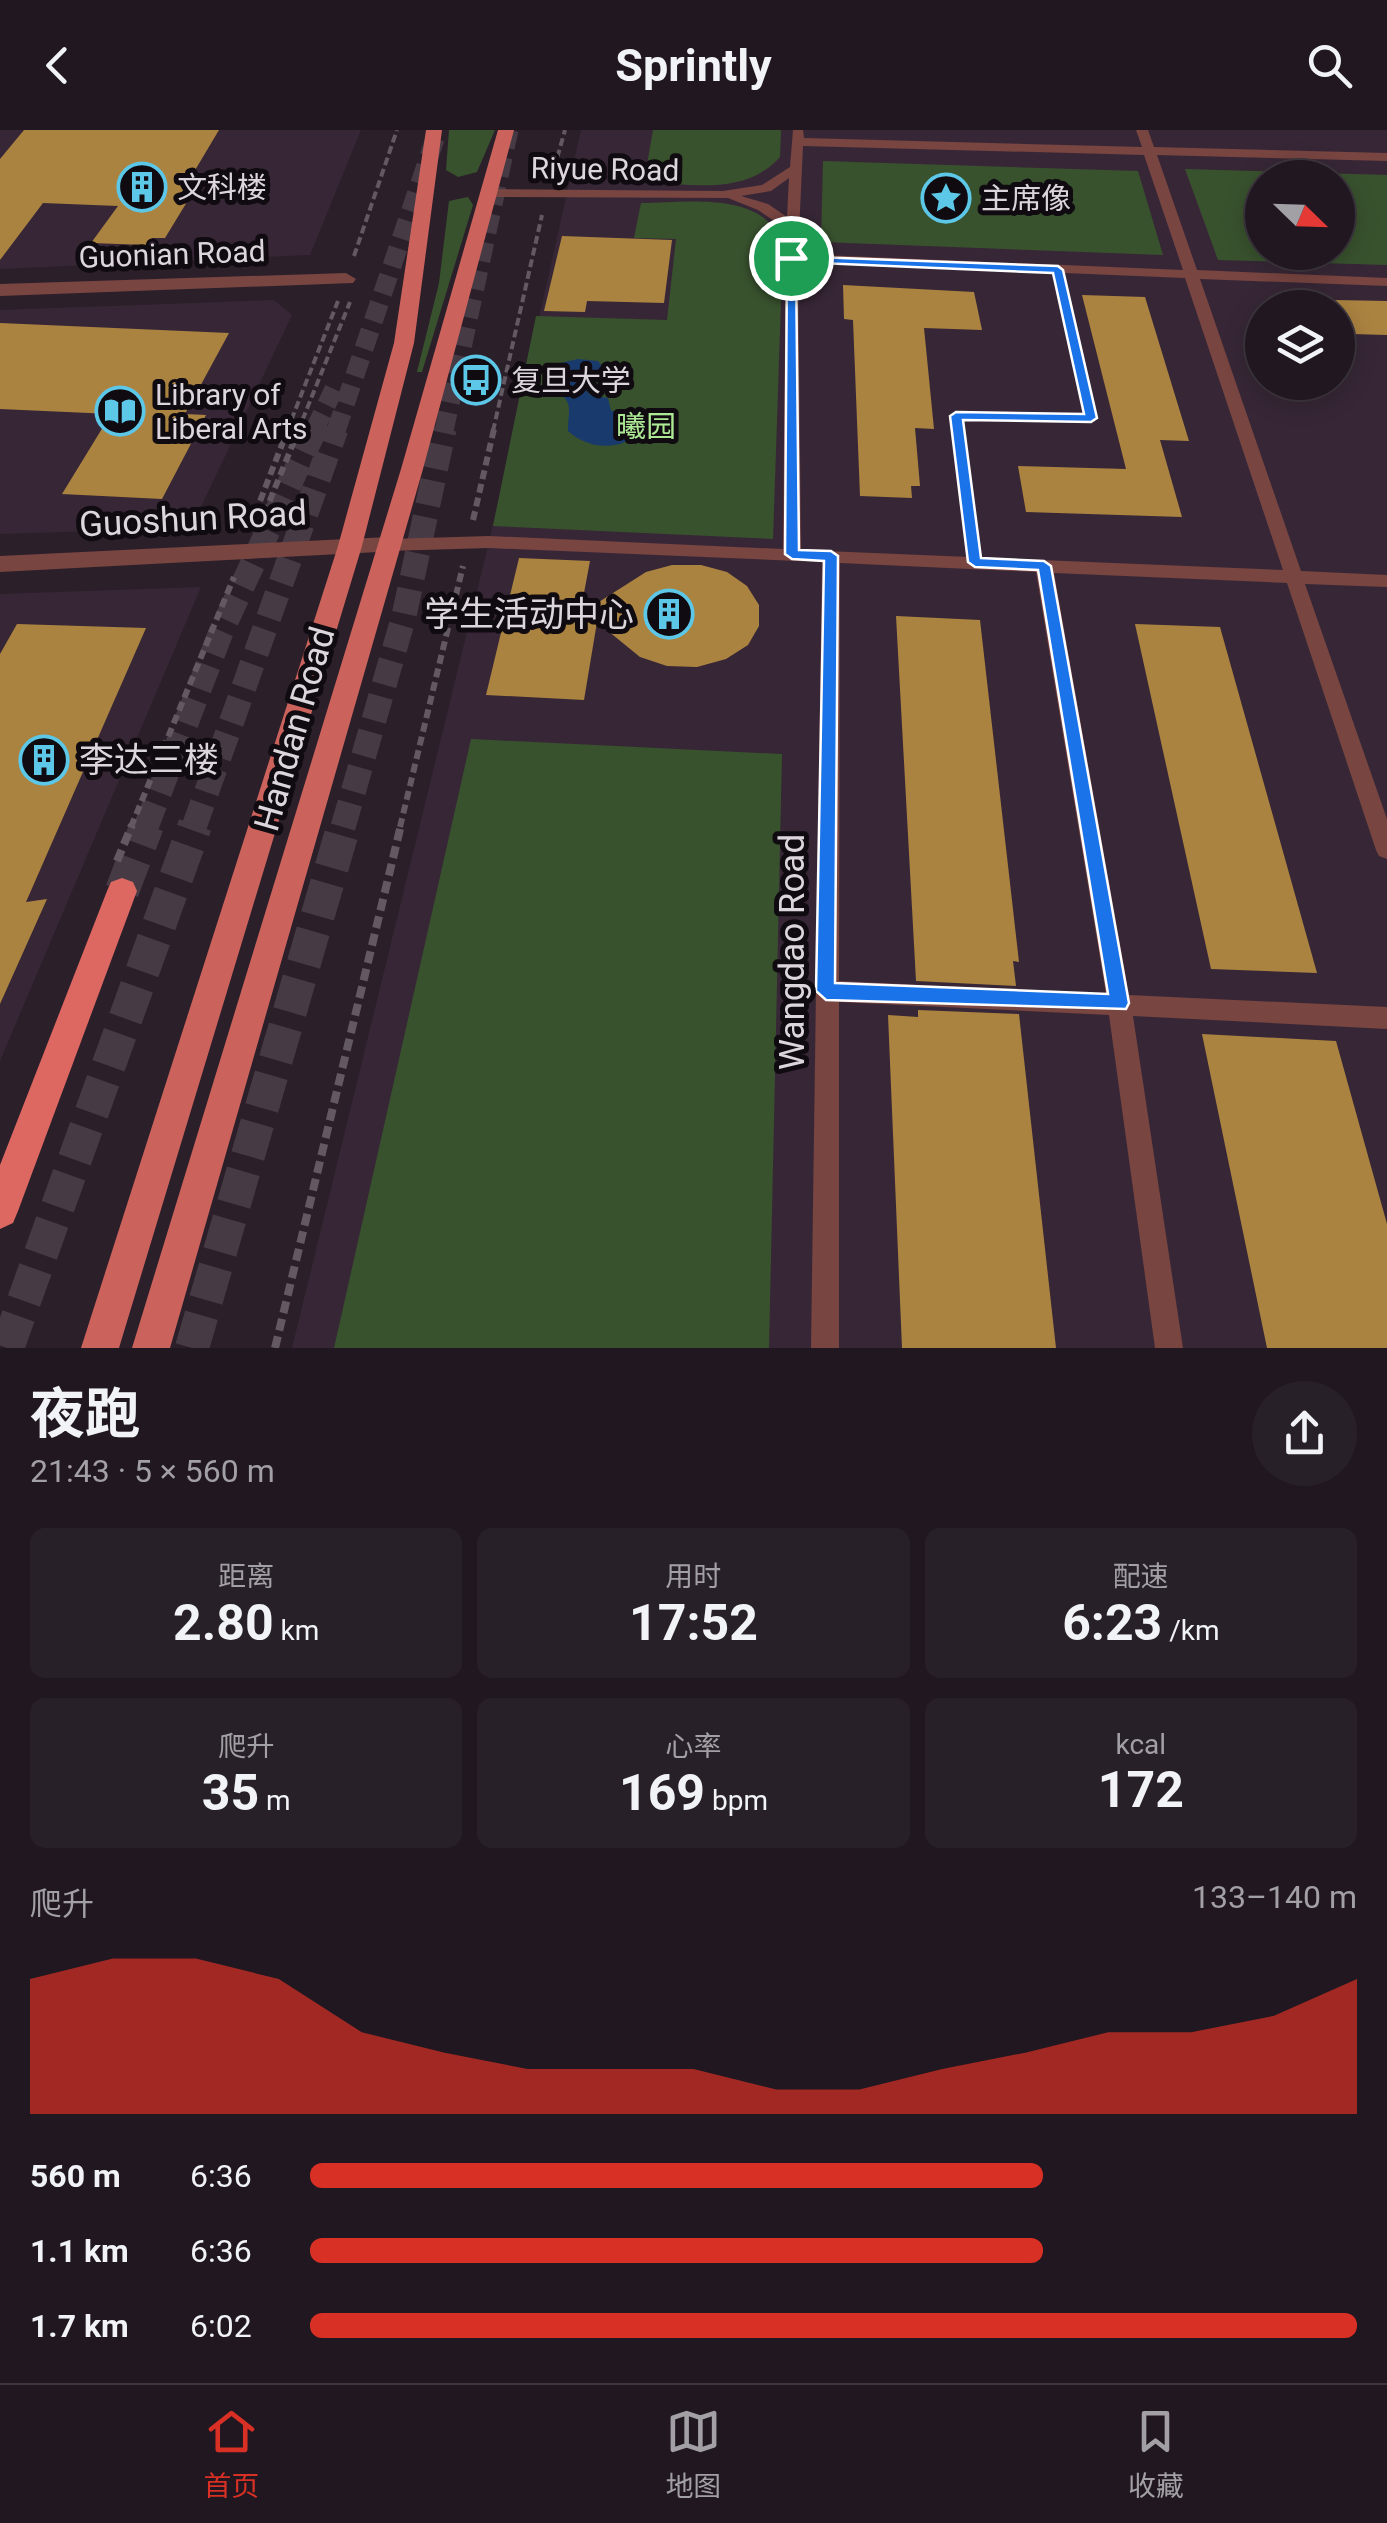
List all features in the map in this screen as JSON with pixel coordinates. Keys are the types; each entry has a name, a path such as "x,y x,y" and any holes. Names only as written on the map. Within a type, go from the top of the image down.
{"highway":[{"path":"0,1211 116,884"}],"main road":[{"name":"Handan Road","path":"100,1348 350,546 404,344 434,130"},
{"name":"Handan Road","path":"152,1348 389,545 506,130"}],"street":[{"name":"Guonian Road","path":"0,290 346,279"},
{"name":"Guoshun Road","path":"0,564 389,545"}],"lane":[{"path":"1142,130 1387,850"},
{"path":"792,554 791,258 793,170 798,136 1387,158"},
{"path":"722,196 766,188 793,170"},
{"name":"Riyue Road","path":"486,193 722,196"},
{"path":"722,196 762,206 793,228"},
{"path":"791,258 1387,282"},
{"path":"389,545 468,543 792,554 1387,581"},
{"name":"Wangdao Road","path":"825,1348 831,556"},
{"path":"1044,566 1119,1003 1169,1348"},
{"path":"826,991 1387,1018"}],"path":[{"path":"116,884 244,554 254,514 346,279 398,130"},
{"path":"275,1348 565,130"},
{"path":"975,562 956,416 1091,418 1058,270"},
{"path":"244,554 267,514 354,292 346,279"}],"shaded area":[{"path":"0,130 361,130 310,255 0,269"},
{"path":"581,130 1387,130 1387,1348 292,1348 489,542"},
{"path":"274,300 292,315 191,528 0,534 0,310"},
{"path":"201,587 0,1061 0,594"}],"green space":[{"path":"449,130 495,130 477,172 458,177 446,170"},
{"path":"653,130 781,130 780,157 751,178 734,183 644,182"},
{"path":"823,161 1138,171 1163,255 821,242"},
{"path":"1185,169 1245,171 1245,261 1218,260"},
{"path":"1355,174 1387,175 1387,265 1355,264"},
{"path":"468,197 473,205 422,372 417,372 439,283 449,201"},
{"name":"曦园","path":"701,202 740,207 772,225 783,242 773,539 493,526 536,316 667,320 676,239 634,238 641,203"},
{"path":"471,739 782,754 769,1348 334,1348"}],"water":[{"path":"578,359 598,361 610,377 592,378 584,387 590,395 608,398 611,411 638,410 651,415 636,436 602,446 578,439 568,431 568,403 554,390 549,376 556,364"}],"building":[{"path":"24,130 219,130 179,197 190,197 165,238 152,238 147,245 91,243 118,206 43,203 0,260 0,159"},
{"path":"562,236 672,240 664,303 587,301 585,312 544,311"},
{"path":"843,285 974,292 982,330 924,328 934,429 915,428 920,486 911,486 912,498 860,496 853,320 844,319"},
{"path":"1082,295 1145,297 1189,441 1160,440 1182,517 1026,512 1018,466 1126,469"},
{"path":"1355,300 1387,301 1387,335 1355,334"},
{"name":"Library of Liberal Arts","path":"0,323 229,333 185,414 206,415 162,499 62,494 111,414 0,409"},
{"path":"519,558 590,561 580,614 646,572 672,565 701,565 727,572 747,586 759,605 759,626 748,645 726,659 697,667 667,666 640,657 597,622 584,700 486,695"},
{"path":"896,616 980,620 1019,962 1013,961 1016,986 916,981"},
{"name":"李达三楼","path":"17,624 146,628 26,902 47,899 0,1004 0,654"},
{"path":"1135,624 1220,627 1317,973 1211,969"},
{"path":"918,1010 1019,1014 1056,1348 902,1348 888,1015 918,1017"},
{"path":"1202,1034 1336,1041 1387,1224 1387,1348 1267,1348"}],"tunnel":[{"path":"336,431 438,130"},
{"path":"444,431 509,130"},
{"path":"314,431 334,389"},
{"path":"146,827 221,632 315,429"},
{"path":"194,827 336,429"},
{"path":"343,827 404,616 444,429"},
{"path":"122,891 147,825"},
{"path":"7,1348 195,825"},
{"path":"192,1348 344,825"}],"place":[{"name":"文科楼","path":"142,187"},
{"name":"主席像","path":"946,198"},
{"name":"复旦大学","path":"476,380"},
{"name":"Library of Liberal Arts","path":"120,411"},
{"name":"学生活动中心","path":"669,614"},
{"name":"李达三楼","path":"44,760"}],"route":[{"path":"791,258 1058,270 1091,418 956,416 975,562 1044,566 1119,1003 826,991 831,556 792,554 791,258"}]}
